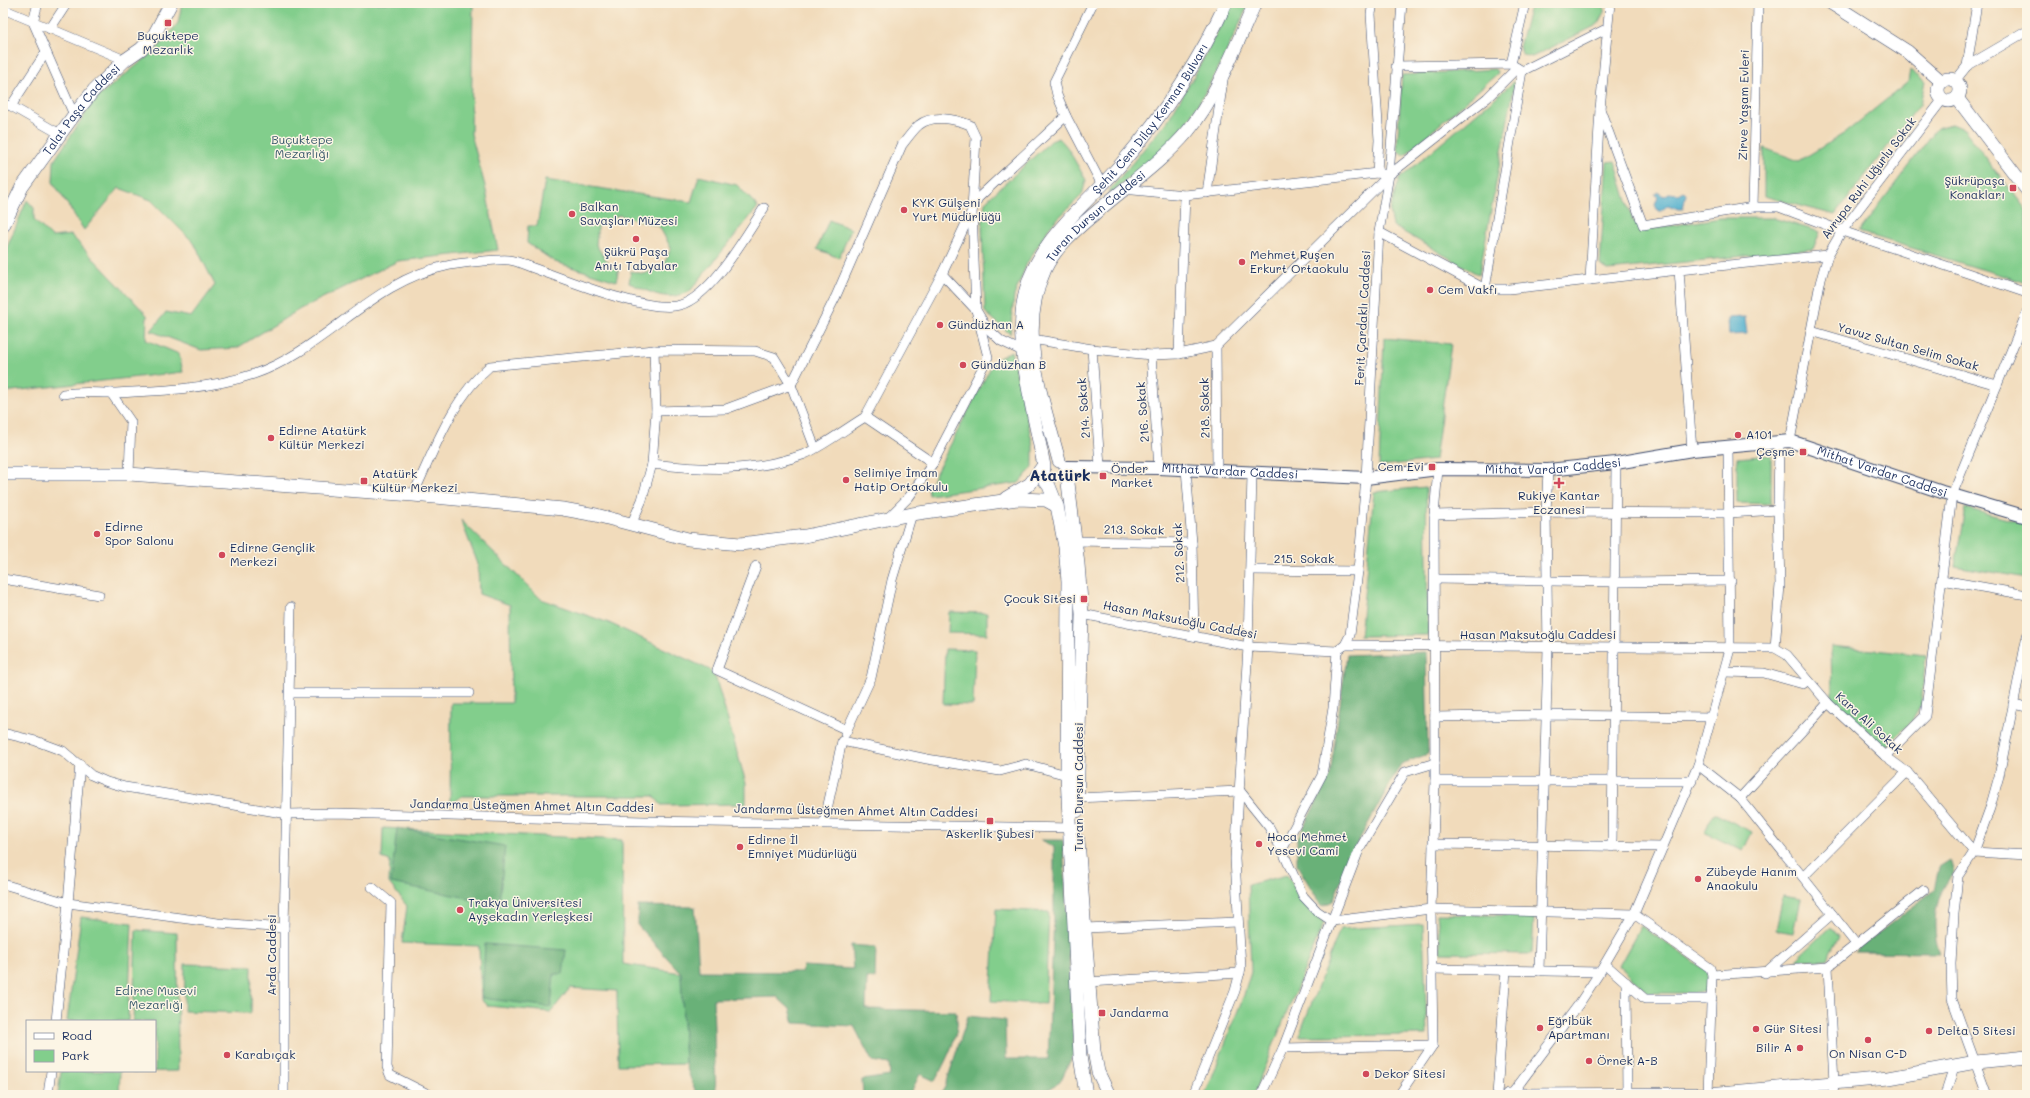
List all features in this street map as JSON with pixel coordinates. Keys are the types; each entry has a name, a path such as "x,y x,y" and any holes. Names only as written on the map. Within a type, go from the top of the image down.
{"main road":[{"name":"Talat Paşa Caddesi","path":"3,226 22,187 74,115 94,90 125,60 141,49 153,37 171,3"},
{"name":"Şehit Cem Dilay Kerman Bulvarı","path":"1027,337 1023,303 1028,280 1038,260 1055,234 1123,162 1186,76 1217,23 1226,3"},
{"name":"Turan Dursun Caddesi","path":"1109,1095 1098,1072 1094,1051 1084,928 1067,775 1068,580 1065,547 1057,506 1049,486 1043,478 1044,466 1022,351 1027,337 1038,290 1046,269 1074,232 1158,160 1188,131 1225,68 1255,3"},
{"path":"1831,3 1908,52 1942,82"},
{"path":"1949,79 1955,81 1960,87 1957,98 1950,101 1943,99 1938,91 1942,82 1949,79"},
{"path":"1957,98 2027,190"},
{"name":"Turan Dursun Caddesi","path":"1027,337 1035,372 1064,468 1075,541 1082,614 1076,798 1073,827 1080,1048 1086,1095"},
{"path":"1050,461 1064,468 1066,479 1060,485 1049,486 1004,500 1030,484 1044,466 1050,461"},
{"path":"3,474 129,474 413,495 563,509 688,539 740,544 805,536 912,514 1004,500 1046,500 1057,506"},
{"path":"1508,1095 1708,1094 1833,1089 1976,1062 2027,1057"}],"street":[{"path":"38,3 32,22 74,115"},
{"path":"50,30 67,3"},
{"path":"1093,3 1054,82 1057,95 1066,116 1102,185"},
{"path":"1373,3 1371,14 1379,140 1377,173"},
{"name":"Ferit Çardaklı Caddesi","path":"1345,645 1350,635 1358,571 1366,478 1379,232 1389,175 1396,66 1402,3"},
{"path":"1485,289 1525,3"},
{"path":"1590,280 1600,110 1610,3"},
{"name":"Zirve Yaşam Evleri","path":"1753,207 1758,3"},
{"path":"1967,66 1977,3"},
{"path":"3,9 50,30 125,60"},
{"path":"1027,337 1092,349 1151,356 1179,354 1216,346 1389,175 1487,98 1517,68 1608,28"},
{"path":"1955,81 1967,66 2027,31"},
{"path":"46,52 7,105 60,134"},
{"path":"1396,66 1517,68"},
{"path":"1207,193 1225,68"},
{"name":"Avrupa Ruhi Uğurlu Sokak","path":"1776,648 1780,585 1778,510 1784,442 1828,255 1842,231 1943,99"},
{"path":"1600,110 1643,225 1753,207 1779,207 1842,231 2027,293"},
{"path":"652,464 696,469 741,469 772,464 806,453 865,417 942,274 978,198 1066,116"},
{"path":"656,411 726,409 791,384 836,296 902,145 919,125 934,119 955,119 970,125 976,138 972,210 976,310 988,356 933,463 909,497 887,519"},
{"path":"1123,189 1185,195 1377,173 1389,175"},
{"path":"1179,354 1185,195"},
{"path":"62,394 92,391 111,393 182,389 254,374 281,362 371,300 413,276 446,266 509,260 631,301 659,306 679,306 690,301 713,283 764,208"},
{"path":"1379,232 1485,289 1509,289 1828,255"},
{"path":"1679,270 1692,450"},
{"path":"942,274 976,310 987,328 1001,341 1022,351"},
{"path":"1885,756 1924,716 1952,495 2027,312"},
{"name":"Yavuz Sultan Selim Sokak","path":"1811,331 1997,385"},
{"name":"218. Sokak","path":"1216,346 1217,470"},
{"name":"214. Sokak","path":"1092,349 1100,466"},
{"path":"631,525 642,500 652,464 656,411 654,350"},
{"path":"413,495 444,429 477,378 490,366 654,350 755,350 774,356 791,384 815,448"},
{"name":"216. Sokak","path":"1151,356 1159,468"},
{"path":"111,393 131,422 129,474"},
{"path":"865,417 933,463"},
{"name":"Mithat Vardar Caddesi","path":"1064,468 1100,466 1217,470 1366,478 1438,469 1548,470 1616,463 1692,450 1784,442 2027,517"},
{"path":"1511,1095 1603,968 1634,914 1698,765 1730,649 1731,581 1728,513 1728,446"},
{"path":"1612,847 1617,512 1616,463"},
{"name":"212. Sokak","path":"1186,469 1192,543 1194,636"},
{"path":"1399,1095 1433,1045 1431,909 1435,781 1434,647 1436,579 1434,515 1438,469"},
{"path":"1539,971 1542,911 1545,716 1548,648 1546,512 1548,470"},
{"path":"1194,1095 1235,991 1241,968 1235,859 1248,647 1252,473"},
{"path":"1434,515 1546,512 1728,513 1778,510"},
{"path":"824,823 842,741 872,678 892,580 912,514"},
{"name":"213. Sokak","path":"1075,541 1192,543"},
{"path":"756,566 717,670 847,730"},
{"name":"215. Sokak","path":"1250,570 1358,571"},
{"path":"3,579 99,596"},
{"path":"1436,579 1615,582 1731,581"},
{"path":"1942,580 2027,595"},
{"name":"Arda Caddesi","path":"284,1095 284,928 288,814 291,607"},
{"name":"Hasan Maksutoğlu Caddesi","path":"1082,614 1248,647 1337,651"},
{"path":"1987,1095 1952,999 1951,964 1958,876 1974,852 1990,808 1999,776 2027,636"},
{"path":"1282,850 1322,775 1333,708 1337,651 1345,645"},
{"name":"Hasan Maksutoğlu Caddesi","path":"1345,645 1730,649"},
{"path":"1730,649 1776,648"},
{"name":"Kara Ali Sokak","path":"1776,648 1787,655 1828,703 1885,756 1907,772 1974,852"},
{"path":"1724,672 1764,673 1803,684 1808,680"},
{"path":"290,693 469,693"},
{"path":"1740,798 1828,703"},
{"path":"2013,704 2027,707"},
{"path":"1435,717 1712,717"},
{"name":"Jandarma Üsteğmen Ahmet Altın Caddesi","path":"3,733 36,741 63,751 92,774 106,782 125,787 288,814 336,813 1073,827"},
{"path":"842,741 927,759 1000,771 1026,764 1067,775"},
{"path":"1261,1095 1283,1048 1359,850 1405,772 1435,763"},
{"path":"56,1020 80,764"},
{"path":"1698,765 1740,798 1804,876 1856,944"},
{"path":"1804,876 1907,772"},
{"path":"1435,781 1692,781"},
{"path":"1076,798 1240,791"},
{"path":"1240,791 1269,827 1282,850 1303,896 1317,911 1332,922 1431,909 1634,914 1710,968 1712,975 1712,999 1708,1094"},
{"path":"1433,844 1663,847"},
{"path":"1974,852 2027,855"},
{"path":"3,884 68,903 218,922 284,928"},
{"path":"372,887 391,903 387,1066 390,1075 430,1095"},
{"path":"1712,975 1828,968 1924,890"},
{"path":"1765,973 1832,914"},
{"path":"1084,928 1238,922"},
{"path":"1431,969 1539,971 1603,968 1626,982 1645,999 1712,999"},
{"path":"1828,968 1833,1089"},
{"path":"1498,1095 1506,970"},
{"path":"1088,982 1240,973"},
{"path":"1626,982 1627,1094"},
{"path":"1283,1048 1433,1045"},
{"path":"1945,1095 1954,1067"},
{"path":"48,1095 50,1072"}],"green space":[{"name":"Buçuktepe Mezarlığı","path":"182,3 473,3 471,134 485,186 498,250 398,261 300,309 237,348 201,350 151,331 166,312 191,317 215,285 194,243 151,200 119,188 84,230 53,182 54,161 95,99 157,49 178,23"},
{"path":"1232,3 1249,3 1214,76 1192,113 1181,129 1162,150 1112,193 1108,192 1168,120 1196,73"},
{"path":"1531,3 1604,3 1604,12 1597,25 1532,57 1523,55 1519,47"},
{"path":"1495,69 1498,73 1404,156 1397,150 1402,75"},
{"path":"1910,70 1925,82 1920,104 1835,215 1764,196 1764,148 1799,161 1845,133 1908,82"},
{"path":"1515,81 1479,275 1393,226 1390,211 1399,179"},
{"path":"1952,124 1964,129 2027,211 2027,283 1859,232 1937,128"},
{"path":"1059,138 1067,147 1086,180 1082,195 1051,225 1027,263 1014,296 1010,334 985,312 982,228 985,202 1051,141"},
{"path":"1615,161 1633,221 1651,229 1720,218 1773,218 1820,232 1813,249 1608,270 1600,265 1607,162"},
{"path":"699,176 737,185 758,207 690,291 673,296 666,296 652,293 629,283 631,271 644,274 663,267 671,248 659,226 619,215 598,226 596,245 609,264 619,268 616,281 555,262 527,243 528,226 537,226 545,180 691,202"},
{"path":"27,200 34,208 34,220 52,237 71,235 147,315 146,340 179,354 183,372 3,392 3,279 8,245"},
{"path":"829,220 851,229 839,258 817,249"},
{"path":"1384,338 1451,344 1435,460 1379,466"},
{"path":"1011,351 1033,445 1033,467 1019,483 929,495 928,488 994,361"},
{"path":"1771,455 1771,504 1737,503 1737,458"},
{"path":"1426,487 1428,635 1360,636 1374,492"},
{"path":"1965,508 2027,524 2027,578 1955,566"},
{"path":"461,520 541,599 609,623 710,670 716,679 746,783 746,804 661,805 654,796 462,796 450,805 451,703 511,703 510,605 479,594 478,564"},
{"path":"949,612 987,613 987,634 948,633"},
{"path":"1831,646 1926,655 1921,705 1912,721 1885,748 1832,697"},
{"path":"945,649 975,650 973,705 943,704"},
{"path":"1426,652 1428,754 1401,764 1353,851 1333,901 1322,906 1297,865 1297,840 1330,776 1347,655"},
{"path":"1714,813 1752,832 1743,851 1704,832"},
{"path":"383,828 622,840 623,964 681,973 685,1064 618,1065 617,991 570,988 551,1012 488,1006 481,1000 479,946 402,943 407,906 389,883 390,861 382,858"},
{"path":"397,828 505,846 499,904 391,883"},
{"path":"1041,840 1063,840 1074,1053 1060,1082 1040,1095 940,1095 945,1087 968,1016 1005,1020 1006,1059 1048,1059 1054,914 1054,847"},
{"path":"1950,860 1954,873 1942,890 1936,911 1935,932 1940,953 1854,952 1934,890 1939,867"},
{"path":"1287,875 1303,902 1324,922 1253,1095 1205,1095 1244,995 1251,972 1248,885"},
{"path":"1783,896 1800,899 1793,933 1776,930"},
{"path":"638,906 695,907 699,971 802,972 803,966 853,969 851,945 876,947 875,978 867,978 866,1009 955,1011 957,1027 955,1037 948,1056 935,1081 920,1074 910,1094 912,1095 863,1095 862,1080 890,1076 889,1064 872,1061 854,1026 794,1023 790,1009 777,997 713,999 716,1095 697,1095 685,1064 681,973 638,926"},
{"path":"996,909 1049,912 1045,1004 991,1001"},
{"path":"1437,914 1534,916 1532,954 1441,953"},
{"path":"81,917 132,923 128,1020 67,1020"},
{"path":"1423,924 1427,1035 1299,1036 1340,929"},
{"path":"1641,926 1707,971 1708,993 1649,993 1619,966"},
{"path":"1831,927 1839,937 1827,959 1796,960"},
{"name":"Edirne Musevi Mezarlığı","path":"136,930 177,933 178,1071 156,1071 156,1020 133,1020"},
{"path":"485,944 566,950 563,974 554,974 551,1007 482,998"},
{"path":"185,964 252,966 251,1013 184,1011"},
{"path":"61,1072 120,1072 119,1095 60,1095 58,1093"}],"water":[{"path":"1683,191 1686,194 1683,209 1678,209 1668,205 1661,211 1658,211 1655,205 1658,197 1655,195 1657,192 1664,196 1669,193 1678,194"},
{"path":"1745,317 1747,334 1729,335 1728,318"}],"place":[{"name":"Buçuktepe Mezarlık","path":"168,23"},
{"name":"Şükrüpaşa Konakları","path":"2013,188"},
{"name":"KYK Gülşeni Yurt Müdürlüğü","path":"904,210"},
{"name":"Balkan Savaşları Müzesi","path":"572,214"},
{"name":"Şükrü Paşa Anıtı Tabyalar","path":"636,239"},
{"name":"Mehmet Ruşen Erkurt Ortaokulu","path":"1242,262"},
{"name":"Cem Vakfı","path":"1430,290"},
{"name":"Gündüzhan A","path":"940,325"},
{"name":"Gündüzhan B","path":"963,365"},
{"name":"A101","path":"1738,435"},
{"name":"Edirne Atatürk Kültür Merkezi","path":"271,438"},
{"name":"Çeşme","path":"1803,452"},
{"name":"Cem Evi","path":"1432,467"},
{"name":"Önder Market","path":"1103,476"},
{"name":"Selimiye İmam Hatip Ortaokulu","path":"846,480"},
{"name":"Atatürk Kültür Merkezi","path":"364,481"},
{"name":"Rukiye Kantar Eczanesi","path":"1559,483"},
{"name":"Edirne Spor Salonu","path":"97,534"},
{"name":"Edirne Gençlik Merkezi","path":"222,555"},
{"name":"Çocuk Sitesi","path":"1084,599"},
{"name":"Askerlik Şubesi","path":"990,821"},
{"name":"Hoca Mehmet Yesevi Cami","path":"1259,844"},
{"name":"Edirne İl Emniyet Müdürlüğü","path":"740,847"},
{"name":"Zübeyde Hanım Anaokulu","path":"1698,879"},
{"name":"Trakya Üniversitesi Ayşekadın Yerleşkesi","path":"460,910"},
{"name":"Jandarma","path":"1102,1013"},
{"name":"Eğribük Apartmanı","path":"1540,1028"},
{"name":"Gür Sitesi","path":"1756,1029"},
{"name":"Delta 5 Sitesi","path":"1929,1031"},
{"name":"On Nisan C-D","path":"1868,1040"},
{"name":"Bilir A","path":"1800,1048"},
{"name":"Karabıçak","path":"227,1055"},
{"name":"Örnek A-B","path":"1589,1061"},
{"name":"Dekor Sitesi","path":"1366,1074"}],"district":[{"name":"Atatürk","path":"1060,475"}]}
